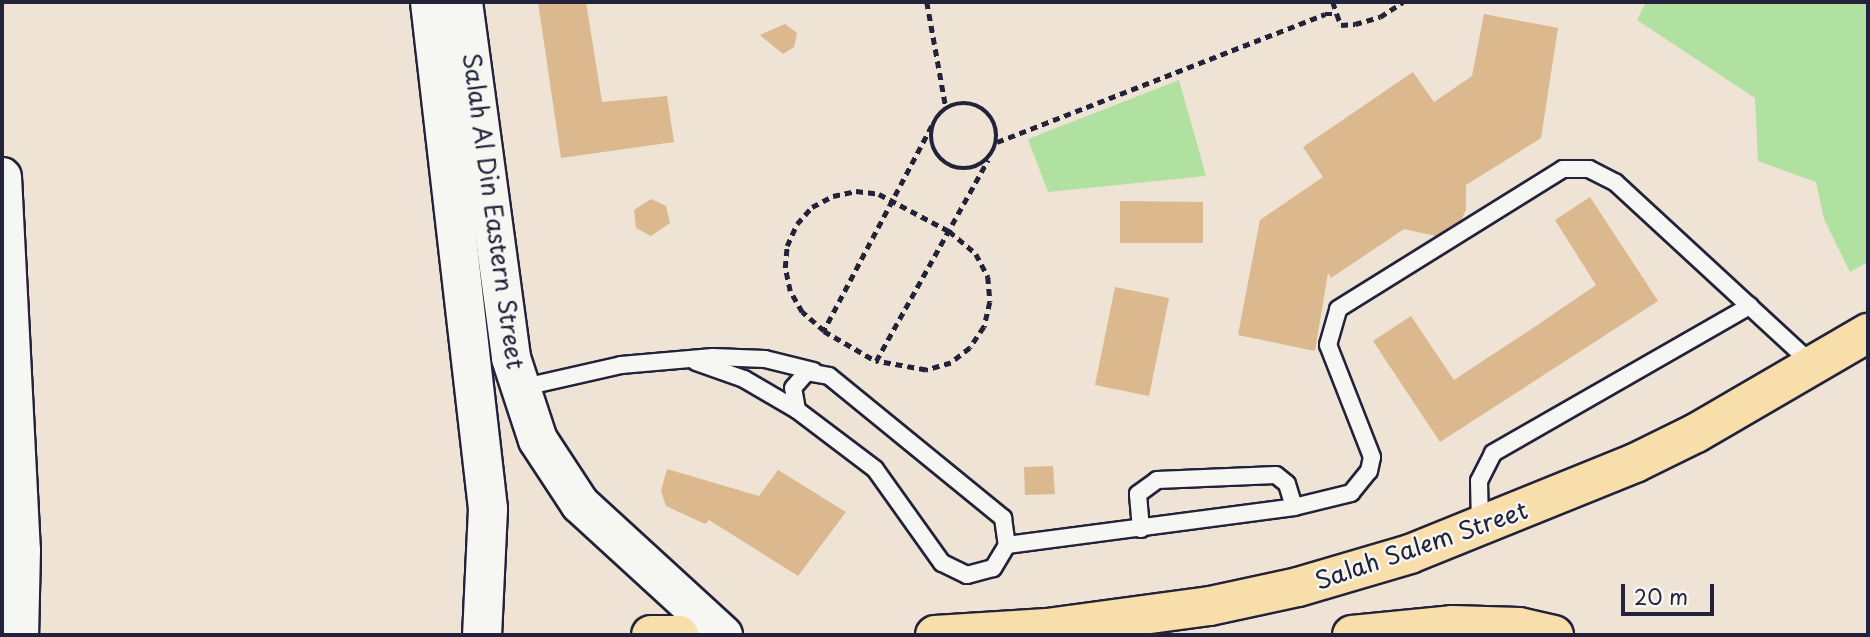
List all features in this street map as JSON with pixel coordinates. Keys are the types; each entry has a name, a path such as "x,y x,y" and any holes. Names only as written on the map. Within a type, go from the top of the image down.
{"main road":[{"name":"Salah Al Din Eastern Street","path":"430,2 488,509 482,635"},
{"name":"Salah Al Din Eastern Street","path":"463,2 503,303 520,388 538,440 580,505 723,635"},
{"path":"2,177 21,550 14,616"},
{"name":"Salah Salem Street","path":"935,635 1131,619 1298,587 1480,528 1696,433 1868,333"},
{"path":"1352,635 1452,625 1519,627 1554,635"},
{"path":"652,635 679,635"}],"lane":[{"path":"1007,545 1141,529 1294,506 1351,492 1369,471 1370,443 1328,345 1331,322 1338,309 1551,174 1576,168 1604,174 1814,365"},
{"path":"1480,528 1479,481 1493,453 1750,306"},
{"path":"520,388 621,365 687,360 765,359 815,371 829,376 1003,519 1007,545 1002,558 980,575 953,571 942,563 875,469 797,410 744,379 687,360"},
{"path":"797,410 791,396 796,381 815,371"},
{"path":"1141,529 1138,494 1157,480 1276,475 1287,484 1294,506"}],"path":[{"path":"927,2 946,108"},
{"path":"1333,2 1341,25 1380,18 1403,2"},
{"path":"876,361 998,142 1325,14 1337,14"},
{"path":"824,331 932,126 946,108 957,103 980,106 994,121 998,142"},
{"path":"932,126 933,149 948,166 969,169 988,160"},
{"path":"856,191 893,200 949,231 976,254 988,277 990,302 984,327 970,348 951,363 926,370 876,361 824,331 802,312 790,291 786,257 797,224 812,207 833,196 856,191"}],"green space":[{"path":"1646,2 1868,2 1868,262 1850,272 1824,219 1816,182 1758,161 1755,98 1637,20"},
{"path":"1179,80 1206,176 1048,192 1028,139"}],"building":[{"path":"538,2 586,2 602,102 667,96 674,142 561,158"},
{"path":"1484,14 1558,28 1541,138 1466,185 1466,210 1461,220 1436,236 1404,229 1331,278 1328,273 1315,351 1238,335 1260,220 1323,177 1303,147 1413,72 1434,102 1472,76"},
{"path":"785,24 797,33 794,47 783,54 760,35"},
{"path":"1590,197 1658,301 1440,442 1373,341 1411,316 1454,380 1536,326 1596,285 1555,220"},
{"path":"651,199 666,206 670,223 651,236 636,228 634,210"},
{"path":"1120,201 1203,202 1203,243 1120,243"},
{"path":"1115,287 1169,298 1149,396 1095,385"},
{"path":"1053,466 1055,494 1025,495 1024,467"},
{"path":"667,469 759,496 778,470 846,512 798,576 709,520 705,524 666,506 661,491"}]}
